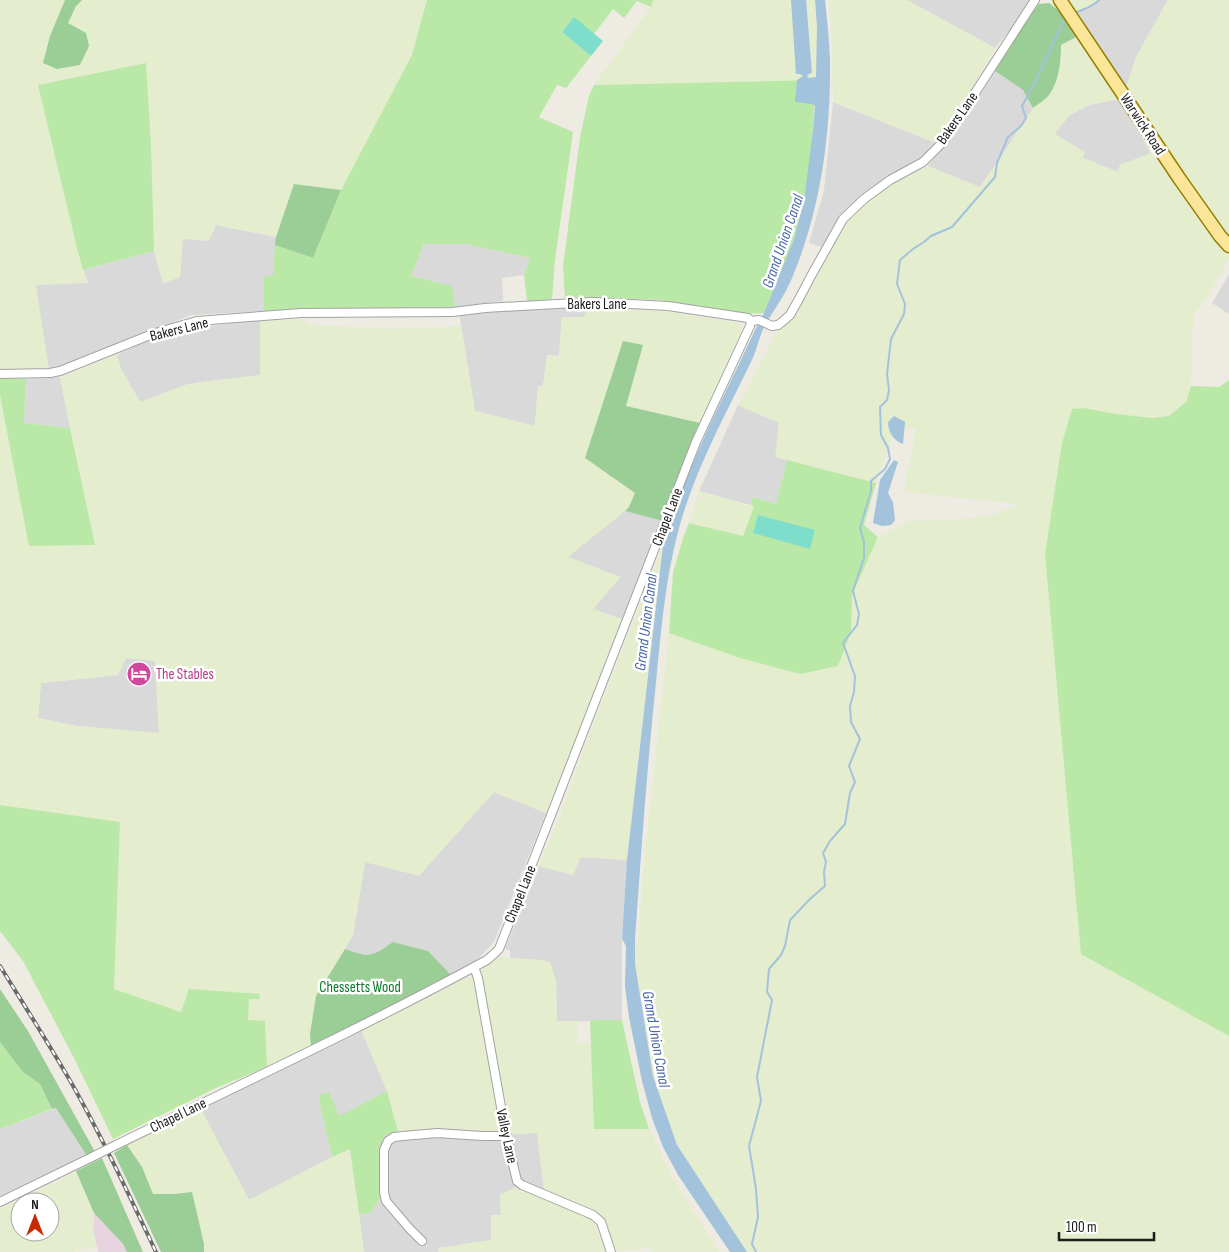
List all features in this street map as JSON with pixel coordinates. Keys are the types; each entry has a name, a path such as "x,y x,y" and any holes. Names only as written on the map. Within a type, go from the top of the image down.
{"main road":[{"name":"Warwick Road","path":"1060,0 1178,178 1229,246"}],"street":[{"name":"Bakers Lane","path":"0,374 60,371 155,332 197,321 302,313 452,312 485,308 609,302 668,306 748,318 772,326 778,325 790,315 843,219 864,198 890,180 923,162 944,141 1035,0"},
{"name":"Chapel Lane","path":"0,1202 406,1004 487,960 499,949 696,442 750,326 755,321"},
{"name":"Valley Lane","path":"474,967 478,978 517,1180 522,1185 593,1215 601,1222 611,1252"},
{"path":"422,1241 386,1201 384,1192 384,1150 388,1141 404,1136 437,1134 507,1136"}],"shaded area":[{"path":"791,0 806,0 812,73 807,76 809,78 816,77 817,27 815,0 825,0 829,37 830,87 829,115 822,171 810,225 792,278 765,325 753,357 710,445 692,488 678,532 667,588 660,644 647,779 635,940 635,964 653,1076 677,1145 747,1252 730,1252 678,1175 663,1147 652,1118 642,1081 629,1017 625,986 626,946 622,939 627,860 663,545 693,462 764,313 794,239 804,200 815,106 795,102 797,80 803,76 796,74"},
{"path":"907,0 1031,0 1021,16 995,48"},
{"path":"1099,0 1168,0 1137,55 1126,87 1077,12 1083,8 1095,5"},
{"path":"574,17 603,41 591,56 562,32"},
{"path":"995,71 1023,90 1033,108 980,188 928,166 962,122"},
{"path":"1119,99 1151,153 1120,165 1118,172 1083,158 1054,134 1070,115 1089,105"},
{"path":"833,102 936,143 919,161 893,174 858,199 842,216 822,247 809,243 824,190"},
{"path":"215,225 276,237 273,275 264,277 264,311 191,315 74,362 49,370 0,369 0,242 84,270 154,251 163,283 180,277 182,238"},
{"path":"424,244 466,244 530,258 524,275 502,278 503,301 455,307 451,286 411,276"},
{"path":"1229,274 1229,314 1212,303"},
{"path":"591,305 584,317 562,317 559,356 547,355 543,387 538,386 535,426 475,411 459,313"},
{"path":"260,320 261,375 185,385 140,402 121,369 117,355 156,337 193,328"},
{"path":"60,377 70,428 24,423 26,379"},
{"path":"738,405 779,423 776,457 787,460 776,504 753,497 751,505 699,491"},
{"path":"894,416 905,422 903,444 894,438 889,429 888,422"},
{"path":"894,460 898,462 888,493 893,502 895,520 891,525 882,526 873,523 880,480"},
{"path":"625,511 663,521 624,620 593,609 620,577 567,557"},
{"path":"758,515 815,530 810,549 753,533"},
{"path":"126,657 155,661 159,733 77,726 38,718 41,683 118,675"},
{"path":"494,792 546,813 494,942 476,961 451,975 428,951 393,942 374,955 361,954 345,949 353,935 365,862 419,875"},
{"path":"581,857 627,860 622,939 622,1020 557,1022 556,980 540,960 510,958 510,950 505,949 539,866 573,875"},
{"path":"361,1030 387,1091 338,1117 318,1095 332,1157 249,1200 200,1108"},
{"path":"56,1108 87,1156 14,1192 10,1192 10,1194 0,1199 0,1129"},
{"path":"537,1133 544,1190 518,1180 509,1134"},
{"path":"403,1138 503,1139 513,1180 518,1186 500,1195 501,1215 491,1216 491,1240 439,1248 438,1252 364,1252 359,1214 370,1213 381,1198 387,1196 388,1149 394,1141"},
{"path":"94,1213 123,1244 127,1252 98,1252 93,1230"}],"green space":[{"path":"0,0 427,0 412,55 341,190 294,184 276,237 216,225 209,241 183,239 180,277 163,283 154,251 151,145 145,63 38,85 77,248 88,283 36,285 49,370 0,369"},
{"path":"65,0 82,0 76,6 68,23 86,33 89,46 80,65 57,69 43,63 50,36"},
{"path":"427,0 653,0 651,7 637,1 624,18 613,9 594,34 574,18 562,32 591,56 566,88 557,85 539,117 573,132 555,260 552,299 527,302 524,275 530,258 466,244 424,244 411,276 452,286 455,307 264,311 264,277 273,275 275,245 313,258 341,190 412,55"},
{"path":"653,0 815,0 817,27 816,80 594,85 651,7"},
{"path":"829,0 907,0 995,48 975,84 936,143 833,102"},
{"path":"1067,0 1099,0 1095,5 1083,8 1077,12"},
{"path":"1168,0 1229,0 1229,236 1183,173 1126,87 1137,55"},
{"path":"1049,3 1058,10 1078,36 1061,45 1060,64 1055,84 1047,97 1033,108 1023,90 995,71 1015,34 1039,4"},
{"path":"1078,36 1119,99 1089,105 1070,114 1055,134 1085,152 1083,158 1118,172 1120,165 1151,153 1229,256 1208,295 1195,313 1192,332 1191,386 1186,402 1169,416 1152,418 1084,408 1072,409 1062,443 1045,554 1081,954 1229,1036 1229,1252 747,1252 677,1145 653,1076 635,964 635,947 638,943 643,872 669,632 740,658 851,632 852,595 878,537 909,521 953,520 991,516 1019,504 904,492 916,428 906,429 892,437 876,483 775,457 779,423 738,405 776,334 790,321 848,219 896,181 928,166 980,187 1033,108 1049,96 1061,61 1061,45"},
{"path":"146,63 151,145 154,251 83,270 38,85"},
{"path":"816,80 810,160 804,200 791,247 764,313 744,314 660,300 612,298 565,300 563,266 580,137 589,96 594,85"},
{"path":"294,184 341,190 313,258 275,245"},
{"path":"591,305 669,312 740,323 743,328 700,423 626,406 643,345 585,458 635,493 629,507 625,511 568,557 621,577 593,609 624,620 546,813 494,792 419,876 365,862 353,935 316,996 310,1034 311,1047 267,1067 265,1022 247,1020 249,998 259,999 259,994 182,1012 114,989 120,822 0,805 0,395 9,436 95,544 60,377 117,355 121,369 140,402 185,385 260,375 260,320 303,319 309,325 396,329 461,325 475,411 535,426 538,386 543,386 547,355 559,356 562,317 584,317","holes":["126,658 155,661 159,733 77,726 38,718 41,683 118,675"]},
{"path":"623,341 643,345 626,406 700,423 663,521 625,511 629,507 635,493 585,458"},
{"path":"0,378 26,379 24,423 70,428 95,545 29,546 0,395"},
{"path":"1229,380 1229,1036 1081,954 1045,554 1062,443 1072,409 1084,408 1152,418 1169,416 1186,402 1191,386 1219,387"},
{"path":"787,460 876,483 864,525 878,537 852,595 851,632 838,666 800,674 740,658 669,633 673,573 689,523 743,536 754,507 751,505 753,497 776,504"},
{"path":"699,491 754,507 744,536 689,523"},
{"path":"663,545 627,860 581,857 573,875 539,866 561,813"},
{"path":"0,805 120,822 114,989 181,1012 189,989 260,994 259,999 249,999 248,1020 265,1021 267,1067 218,1087 113,1139 74,1058 23,961 0,931"},
{"name":"Chessetts Wood","path":"393,942 428,951 451,975 311,1047 310,1034 316,996 345,949 366,955 380,951"},
{"path":"498,957 550,962 556,980 557,1021 577,1021 578,1043 591,1043 594,1128 649,1129 672,1177 719,1252 652,1252 651,1248 617,1251 601,1217 594,1209 544,1190 537,1133 509,1134 481,970"},
{"path":"473,976 501,1128 495,1132 437,1130 398,1132 387,1091 361,1030 462,979"},
{"path":"0,989 28,1031 94,1150 87,1156 56,1108 52,1109 40,1084 23,1072 0,1042"},
{"path":"622,1020 640,1102 649,1129 594,1129 590,1021"},
{"path":"0,1042 23,1072 40,1084 52,1109 0,1129"},
{"path":"387,1091 398,1132 386,1135 382,1142 381,1198 370,1213 359,1214 350,1149 332,1157 318,1095 329,1092 339,1116"},
{"path":"200,1108 249,1200 350,1148 364,1252 204,1252 204,1244 192,1192 153,1194 142,1167 127,1145"},
{"path":"127,1145 142,1167 153,1194 192,1192 204,1244 204,1252 161,1252 114,1153"},
{"path":"102,1158 143,1252 127,1252 123,1244 94,1213 76,1171"},
{"path":"76,1171 94,1213 93,1230 97,1247 74,1252 0,1252 0,1208 10,1203 10,1242 60,1242 60,1192 35,1192"},
{"path":"518,1186 588,1215 593,1221 606,1252 439,1252 439,1248 491,1240 491,1215 501,1215 500,1195"}],"waterway":[{"path":"1075,13 1099,0"},
{"path":"756,1252 752,1244 758,1217 756,1189 749,1146 761,1101 757,1077 772,1000 767,992 769,969 781,955 785,946 790,920 825,886 824,872 826,862 823,853 830,841 845,824 850,793 855,782 849,766 860,739 851,722 850,706 854,692 855,676 843,643 857,625 859,614 853,591 864,558 864,542 860,528 871,491 871,481 885,469 890,459 888,448 881,435 880,407 887,400 889,390 887,374 891,339 904,314 905,304 897,284 900,260 931,236 952,227 995,177 997,163 1008,137 1021,126 1026,118 1022,106 1066,18"}],"railway":[{"path":"0,966 72,1084 116,1167 156,1252"}],"place":[{"name":"The Stables","path":"139,674"}],"water label":[{"name":"Grand Union Canal","path":"782,241"},
{"name":"Grand Union Canal","path":"645,622"},
{"name":"Grand Union Canal","path":"657,1039"}]}
